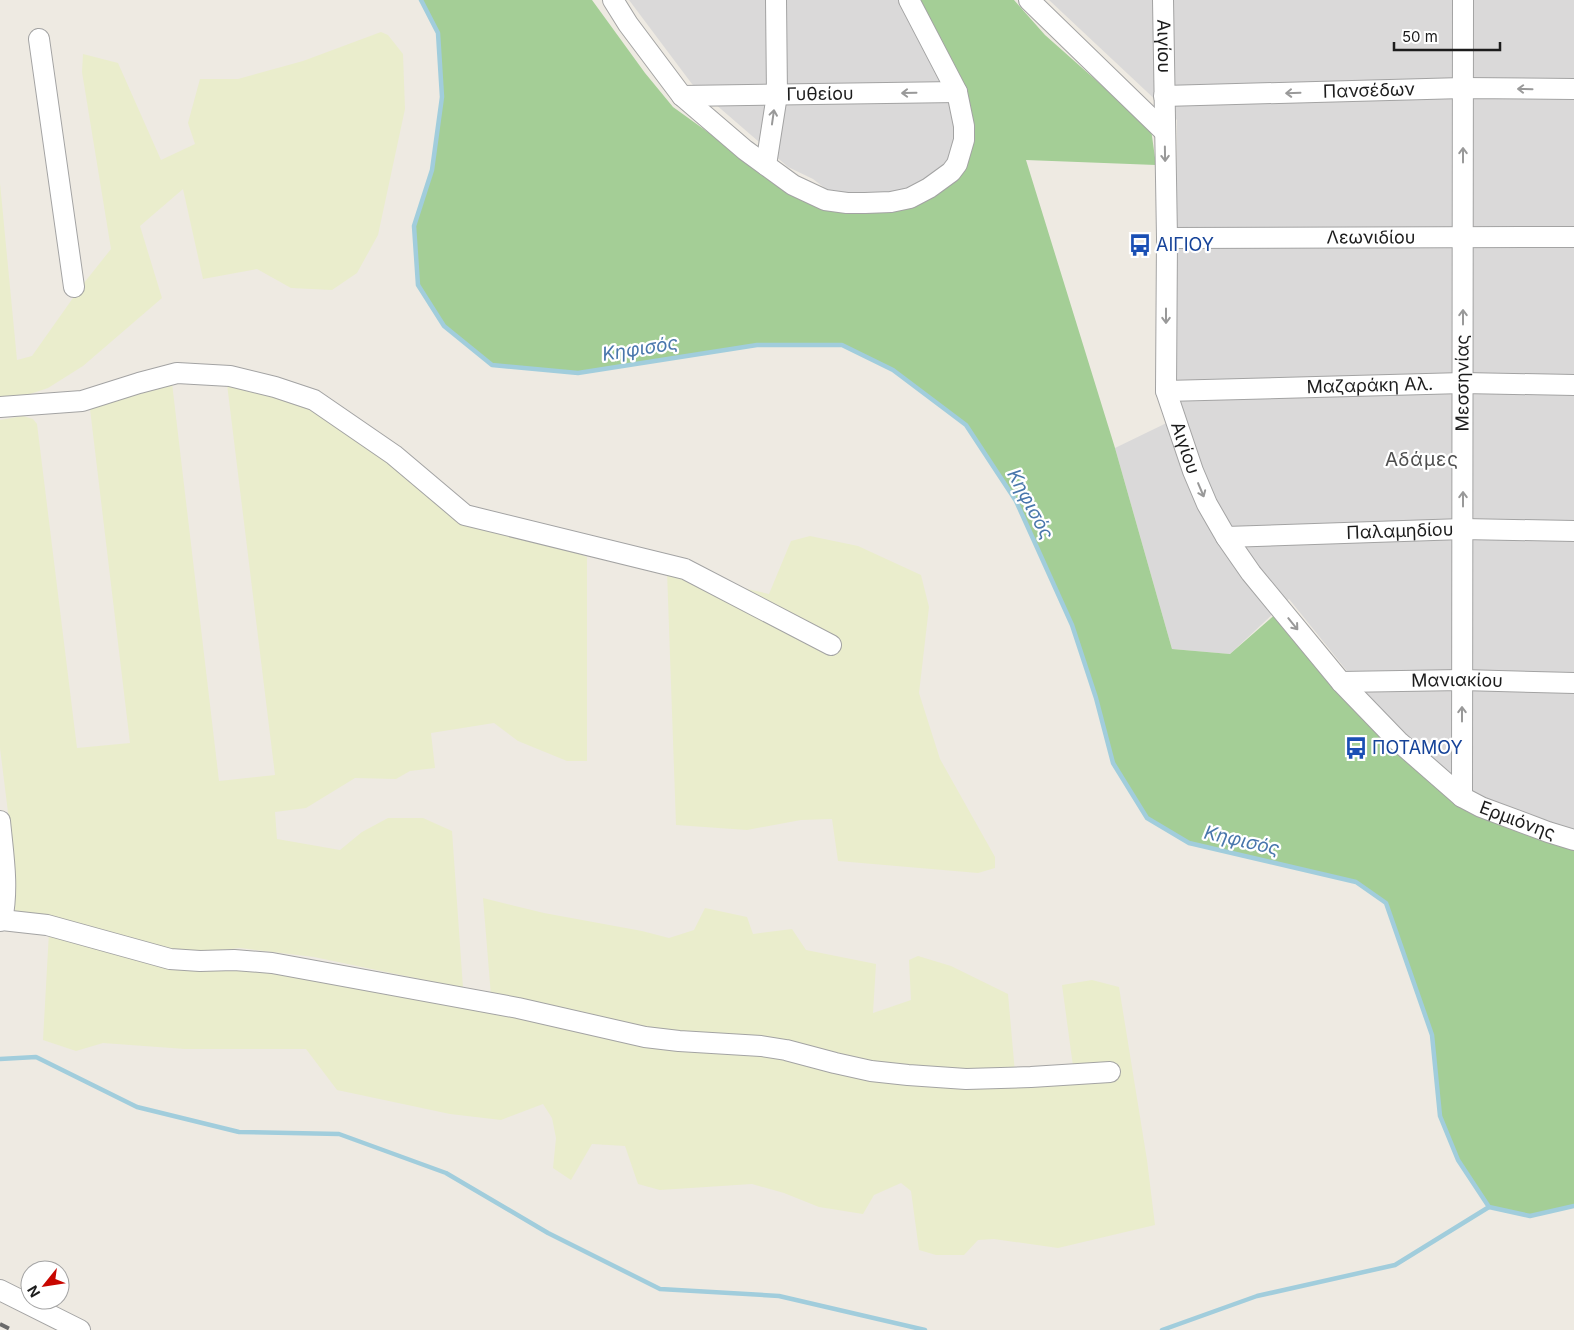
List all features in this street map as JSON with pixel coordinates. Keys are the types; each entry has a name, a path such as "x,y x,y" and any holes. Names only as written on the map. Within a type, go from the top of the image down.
{"street":[{"path":"613,0 628,24 682,96 745,150 793,185 825,200 847,203 891,202 910,198 940,180 951,172 957,164 964,140 964,126 957,92 909,0"},
{"path":"766,165 777,95 776,0"},
{"path":"1029,0 1164,131"},
{"name":"Αιγίου","path":"1163,0 1167,238 1166,391 1193,471 1207,504 1226,537 1251,573 1341,682 1398,741 1462,797"},
{"name":"Μεσσηνίας","path":"1462,797 1463,0"},
{"path":"39,39 74,287"},
{"name":"Πανσέδων","path":"1164,96 1463,88 1574,89"},
{"name":"Γυθείου","path":"682,96 957,92"},
{"name":"Λεωνιδίου","path":"1167,238 1574,237"},
{"path":"0,407 82,401 177,373 230,376 274,387 314,400 394,455 465,515 685,569 831,645"},
{"name":"Μαζαράκη Αλ.","path":"1166,391 1463,384 1574,385"},
{"name":"Παλαμηδίου","path":"1226,537 1463,529 1574,531"},
{"name":"Μανιακίου","path":"1341,682 1462,680 1574,682"},
{"name":"Ερμιόνης","path":"1462,797 1481,807 1574,840"},
{"path":"0,821 5,868 5,905 1,920 47,925 170,959 200,961 234,960 272,963 518,1008 645,1037 761,1046 786,1050 836,1064 908,1076 966,1079 1110,1072"},
{"path":"0,1290 80,1330"}],"shaded area":[{"path":"629,0 908,0 972,103 960,172 865,219 813,179 788,167 692,84"},
{"path":"1049,0 1574,0 1574,839 1467,797 1388,722 1289,599 1230,654 1172,649 1115,448 1183,415 1175,373 1177,120"}],"green space":[{"path":"421,0 592,0 645,73 673,107 776,181 899,204 966,156 916,0 1014,0 1045,35 1151,129 1156,165 1026,160 1115,448 1172,649 1230,654 1279,611 1463,805 1574,846 1574,1206 1530,1216 1489,1207 1458,1160 1440,1116 1432,1035 1386,903 1356,882 1189,843 1147,818 1113,763 1096,698 1072,625 1016,501 966,425 893,370 842,345 757,345 578,373 492,365 444,326 418,285 414,226 432,170 442,97 438,33"},
{"path":"381,32 388,35 403,54 405,109 378,235 357,273 332,290 291,288 257,269 203,279 183,189 140,226 162,298 83,366 48,388 12,400 0,401 0,183 17,360 32,356 80,288 111,249 82,72 83,54 118,63 161,160 195,144 188,123 200,79 238,79 303,61"},
{"path":"172,383 219,781 275,775 227,384 312,405 423,486 587,557 587,761 567,761 518,741 494,723 431,733 435,768 410,771 396,779 355,778 306,808 275,812 277,839 340,850 362,832 388,818 423,818 452,831 463,988 314,957 240,948 199,952 162,949 23,916 15,911 14,861 0,748 0,420 23,416 33,419 37,424 77,748 130,743 90,409 117,397"},
{"path":"810,536 858,546 921,575 929,607 919,693 940,759 995,857 995,868 978,873 838,861 832,819 801,820 747,830 676,825 667,571 769,594 791,541"},
{"path":"483,898 544,913 642,931 669,938 694,930 705,908 747,917 753,934 792,929 806,950 876,964 873,1013 911,1000 909,960 918,956 951,966 1008,994 1015,1073 959,1074 638,1029 491,996"},
{"path":"49,932 231,964 797,1056 1075,1081 1062,985 1092,980 1119,987 1147,1160 1155,1225 1058,1248 994,1239 978,1240 964,1255 936,1255 919,1250 911,1191 901,1183 874,1195 863,1214 819,1207 784,1193 752,1184 660,1190 638,1184 625,1146 592,1144 571,1180 553,1168 556,1138 552,1118 543,1104 501,1120 450,1114 337,1090 306,1049 185,1049 103,1043 76,1051 43,1040"}],"waterway":[{"name":"Κηφισός","path":"421,0 438,33 442,97 432,170 414,226 418,285 444,326 492,365 578,373 757,345 842,345 893,370 966,425 1016,501 1072,625 1096,698 1113,763 1147,818 1189,843 1356,882 1386,903 1432,1035 1440,1116 1458,1160 1489,1207 1530,1216 1574,1206"},
{"path":"0,1059 36,1057 137,1107 239,1132 339,1134 446,1173 548,1233 660,1289 779,1296 925,1330"},
{"path":"1162,1330 1257,1296 1395,1265 1489,1207"}],"railway":[{"path":"0,1324 12,1330"}],"place":[{"name":"ΑΙΓΙΟΥ","path":"1140,245"},
{"name":"ΠΟΤΑΜΟΥ","path":"1356,748"}],"district":[{"name":"Αδάμες","path":"1422,459"}]}
